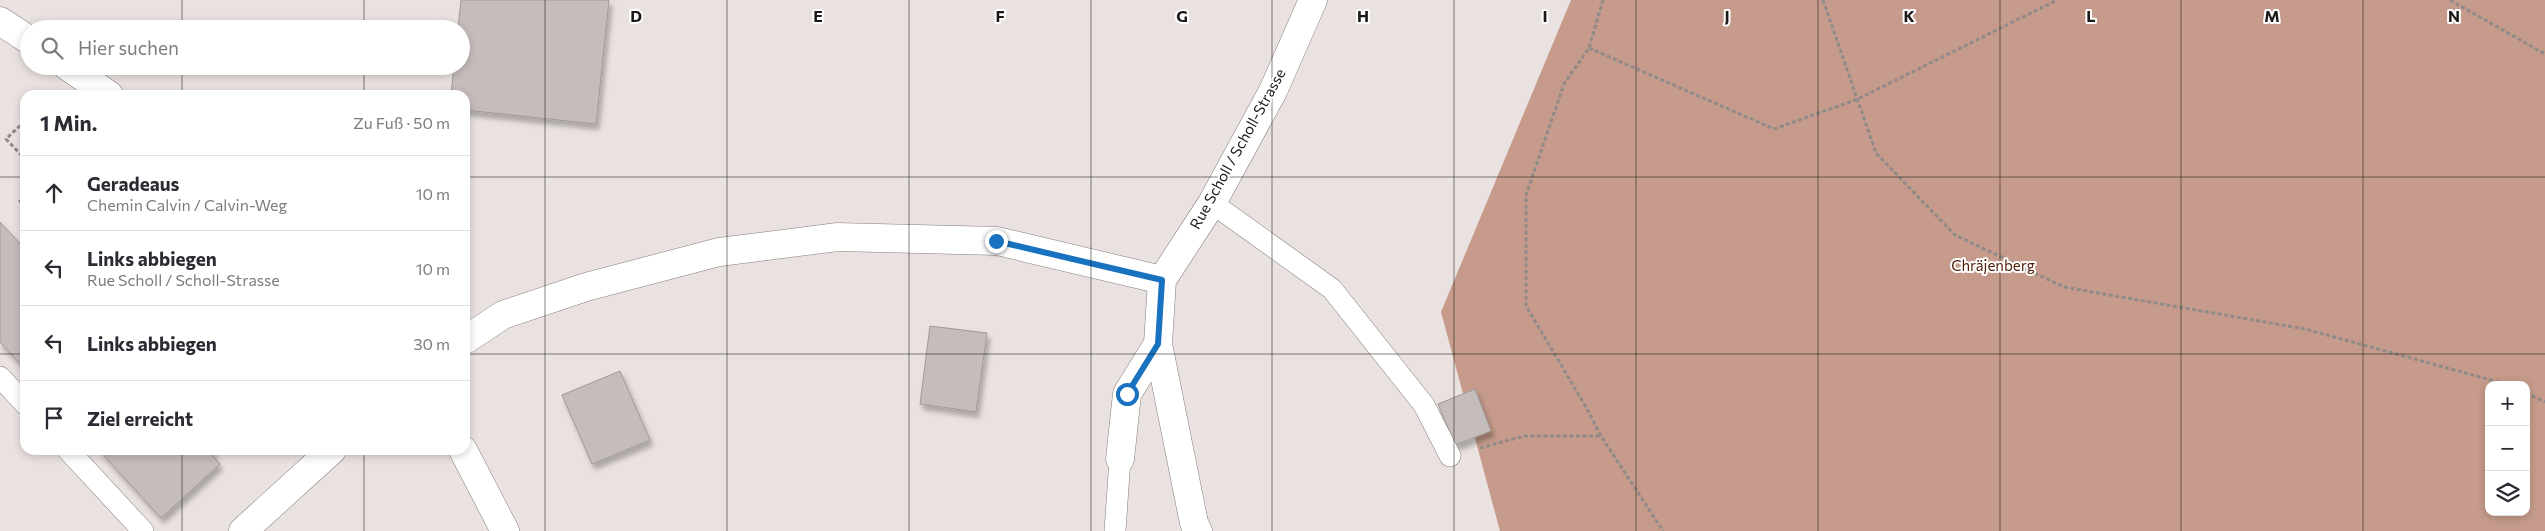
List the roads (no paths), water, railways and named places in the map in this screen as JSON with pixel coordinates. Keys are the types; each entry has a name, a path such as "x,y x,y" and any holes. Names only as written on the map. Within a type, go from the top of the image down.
{"street":[{"name":"Rue Scholl / Scholl-Strasse","path":"1198,531 1194,523 1158,344 1162,280 1212,203 1273,91 1313,0"},
{"path":"0,21 20,34"},
{"path":"80,75 102,90"},
{"path":"470,337 503,315 586,287 719,252 838,237 996,241 1162,280"},
{"path":"1120,459 1127,394 1158,344"},
{"path":"243,531 327,455"},
{"path":"466,455 505,531"}],"lane":[{"path":"1212,203 1332,289 1424,405 1450,456"},
{"path":"0,377 20,399"},
{"path":"73,455 143,531"},
{"path":"1116,531 1120,459"}],"park label":[{"name":"Chräjenberg","path":"1993,266"}]}
